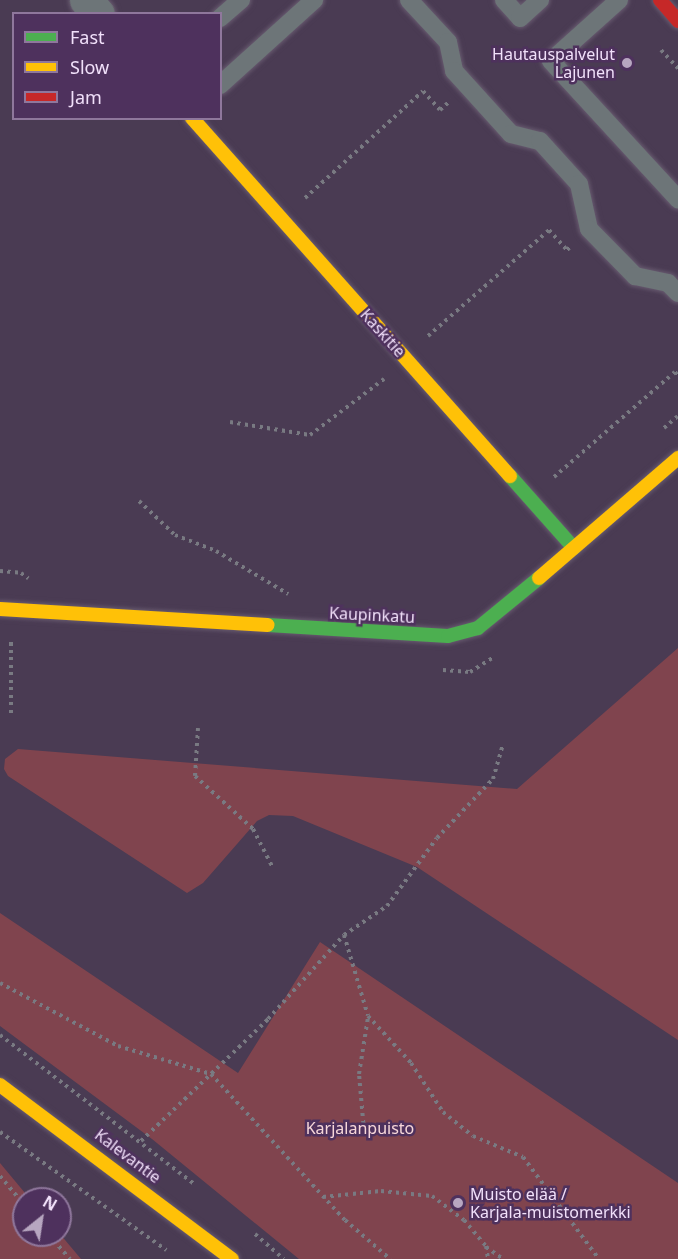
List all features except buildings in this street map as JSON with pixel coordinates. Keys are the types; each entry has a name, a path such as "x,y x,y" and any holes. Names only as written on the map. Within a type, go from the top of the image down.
{"street":[{"path":"86,0 96,12"},
{"path":"660,0 678,21"},
{"name":"Kaskitie","path":"194,120 574,548"},
{"name":"Kaupinkatu","path":"0,609 448,636 478,628 678,458"},
{"name":"Kalevantie","path":"0,1085 161,1202 232,1259"}],"lane":[{"path":"222,16 241,0"},
{"path":"222,83 314,0"},
{"path":"409,0 448,42 454,71 511,134 540,141 579,184 589,229 635,276 668,283 678,293"},
{"path":"504,0 520,18 540,0"},
{"path":"619,0 550,61 678,199"}],"path":[{"path":"281,219 423,91 440,110"},
{"path":"426,339 549,230 567,250"},
{"path":"544,486 675,372 678,376"},
{"path":"230,422 310,435 390,374"},
{"path":"661,431 678,416"},
{"path":"139,501 175,535 216,551 289,594"},
{"path":"0,571 21,573 37,581"},
{"path":"286,600 297,601"},
{"path":"10,713 12,642"},
{"path":"198,728 195,776 253,829 273,868"},
{"path":"141,1141 268,1019 344,934 387,906 437,838 493,779 503,745"},
{"path":"344,934 368,1016 359,1074 364,1131"},
{"path":"0,983 118,1046 211,1074 323,1197 390,1259"},
{"path":"368,1016 411,1063 456,1126 523,1157 599,1259"},
{"path":"0,1035 141,1141 201,1190"},
{"path":"0,1132 169,1252"},
{"path":"0,1176 12,1190"},
{"path":"323,1197 381,1191 432,1196 464,1220 486,1246 503,1259"},
{"path":"252,1232 284,1259"},
{"path":"486,1246 488,1259"},
{"path":"60,1247 70,1259"}],"green space":[{"path":"678,648 678,1040 417,867 293,816 269,815 257,821 203,883 187,893 8,776 4,769 5,759 18,749 517,789"},
{"name":"Karjalanpuisto","path":"0,913 238,1073 320,942 678,1183 678,1259 299,1259 152,1139 0,1026"},
{"path":"0,1163 20,1187 12,1187 12,1247 71,1247 81,1259 0,1259"}],"traffic: fast":[{"path":"510,476 574,548"},
{"path":"268,625 448,636 478,628 539,578"}],"traffic: slow":[{"path":"194,120 510,476"},
{"path":"539,578 678,458"},
{"path":"0,609 268,625"},
{"path":"0,1085 232,1259"}],"traffic: jam":[{"path":"660,0 678,21"}],"place":[{"name":"Hautauspalvelut Lajunen","path":"627,63"},
{"name":"Muisto elää / Karjala-muistomerkki","path":"458,1203"}]}
